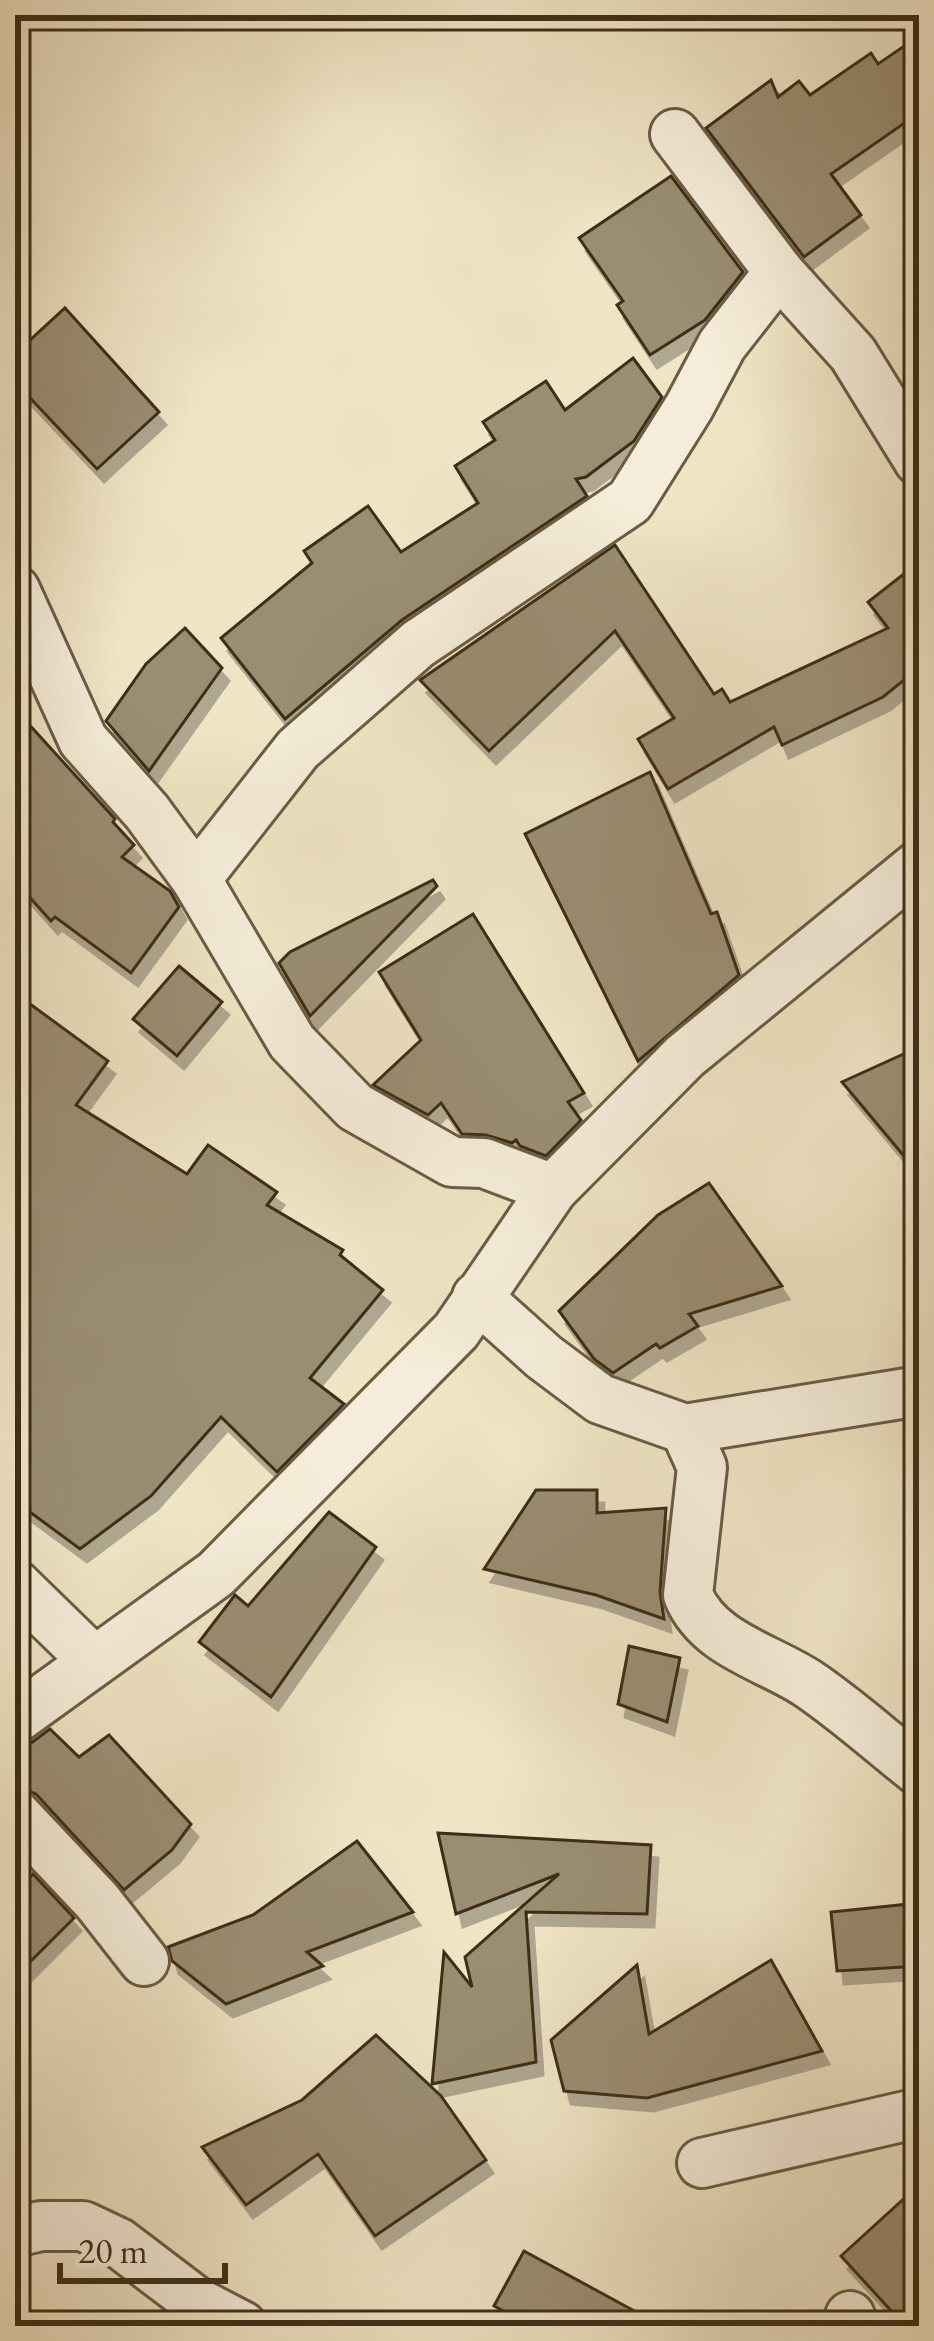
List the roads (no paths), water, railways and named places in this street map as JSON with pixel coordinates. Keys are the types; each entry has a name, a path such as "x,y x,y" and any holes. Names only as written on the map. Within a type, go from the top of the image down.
{"street":[{"path":"675,134 779,272 853,354 919,461"},
{"path":"196,879 298,749 418,644 630,501 722,345 779,272"},
{"path":"15,590 83,740 196,879 292,1042 356,1107 452,1162 484,1163 553,1189"},
{"path":"15,1719 216,1574 455,1331 553,1189 685,1056 919,865"},
{"path":"477,1297 600,1399 685,1430 919,1391"},
{"path":"685,1430 702,1467 688,1595 695,1612 716,1634 807,1683 919,1771"},
{"path":"15,1583 94,1661"},
{"path":"15,1814 97,1900 144,1961"},
{"path":"702,2163 919,2113"},
{"path":"15,2232 41,2226 83,2226 119,2243 198,2303 242,2326"}]}
